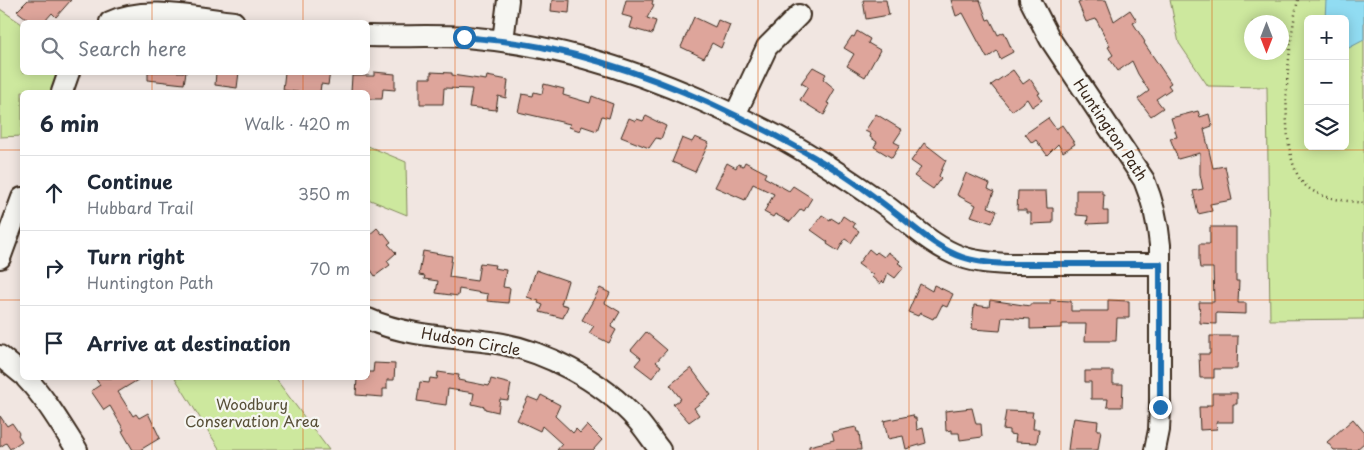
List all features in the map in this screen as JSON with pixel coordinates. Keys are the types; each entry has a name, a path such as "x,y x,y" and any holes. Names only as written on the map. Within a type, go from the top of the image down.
{"street":[{"path":"503,41 508,0"},
{"name":"Huntington Path","path":"1030,0 1050,40 1144,180 1153,202 1158,224 1160,264 1160,407 1159,430 1154,450"},
{"path":"115,20 129,15 143,14 214,20"},
{"path":"735,115 767,46 799,15"},
{"path":"370,36 464,37 550,48 609,65 671,87 735,115 784,140 833,169 880,201 942,248 962,257 984,263 1006,264 1160,264"},
{"path":"63,90 68,75"},
{"path":"0,258 20,203"},
{"name":"Hudson Circle","path":"370,320 383,326 418,333 494,343 546,356 602,388 636,419 660,450"},
{"path":"0,356 20,372"},
{"path":"28,380 37,389 77,450"}],"path":[{"path":"1298,0 1292,28 1288,69 1288,140 1294,166 1298,177 1306,186 1324,196 1333,200 1364,203"}],"green space":[{"path":"1170,0 1364,0 1364,319 1270,320 1267,87 1208,86 1179,43"},
{"path":"0,9 20,23 20,75 59,75 53,90 20,90 20,136 0,137"},
{"path":"370,147 406,162 407,215 370,200"},
{"name":"Woodbury Conservation Area","path":"176,380 276,380 329,450 220,450"}],"water":[{"path":"1326,0 1364,0 1364,40 1349,48 1349,15 1325,15"}],"building":[{"path":"28,0 71,0 56,17 52,13 46,20 28,20 17,11"},
{"path":"552,0 570,0 569,13 551,11"},
{"path":"626,0 653,0 652,4 654,5 647,18 656,21 652,34 630,28 633,18 622,15"},
{"path":"863,0 886,0 889,15 866,19"},
{"path":"951,0 980,0 987,20 990,19 998,35 1004,32 1013,52 1000,59 997,51 987,58 963,13 956,16"},
{"path":"1087,0 1106,0 1114,21 1130,10 1137,21 1133,23 1171,83 1168,85 1171,89 1156,99 1163,108 1151,116 1138,99 1149,91 1132,61 1118,71 1109,58 1113,55 1108,47 1110,46 1096,19 1086,22 1078,3"},
{"path":"694,17 715,27 718,20 730,25 721,48 712,43 704,58 681,47"},
{"path":"857,31 870,39 868,43 880,50 865,77 847,66 854,54 844,48"},
{"path":"813,67 826,74 823,79 835,89 827,103 830,104 824,115 800,100 808,87 801,83"},
{"path":"1013,70 1023,84 1030,79 1040,93 1038,94 1042,100 1032,107 1027,99 1012,111 991,85"},
{"path":"374,72 395,74 395,90 383,89 382,99 370,99 370,90 351,90 352,76 374,76"},
{"path":"431,72 452,73 452,75 486,80 487,76 508,80 506,98 498,96 496,110 469,107 472,89 444,88 443,104 420,104 420,78 431,78"},
{"path":"148,75 186,75 184,84 148,80"},
{"path":"216,75 239,75 237,88 215,85"},
{"path":"285,75 330,75 328,85 321,84 320,90 283,90"},
{"path":"544,84 564,89 563,95 590,103 592,96 613,104 609,118 602,116 597,131 582,126 580,131 569,127 570,124 518,112 522,94 533,96 534,92 542,94"},
{"path":"1198,111 1200,117 1209,114 1212,126 1204,129 1213,168 1225,166 1232,200 1210,204 1212,211 1198,214 1193,191 1203,189 1200,174 1200,153 1178,159 1170,138 1177,137 1171,118"},
{"path":"876,114 902,130 894,142 900,145 892,158 874,147 877,142 870,137 871,134 865,131"},
{"path":"646,116 666,126 661,139 656,138 649,148 621,137 629,118 643,121"},
{"path":"1048,118 1056,129 1062,125 1075,144 1063,152 1058,144 1047,155 1036,140 1032,143 1025,134"},
{"path":"695,137 709,143 695,172 672,162 682,138 692,142"},
{"path":"924,143 946,160 939,176 941,178 933,189 914,176 921,168 911,161"},
{"path":"745,162 766,173 764,177 789,191 793,186 812,198 804,211 801,209 790,222 775,214 773,217 764,212 774,194 753,184 745,200 715,187 727,163 736,168 738,164 743,166"},
{"path":"966,173 990,184 988,189 994,192 988,207 997,211 992,223 971,216 976,205 957,195"},
{"path":"1076,190 1102,190 1102,194 1104,194 1103,211 1108,211 1108,223 1087,224 1088,216 1076,215"},
{"path":"1018,191 1046,191 1047,208 1053,208 1053,223 1031,224 1031,213 1026,213 1026,210 1017,210"},
{"path":"822,215 839,223 843,216 855,224 853,227 859,231 851,243 845,239 838,251 811,230"},
{"path":"1210,227 1236,227 1236,281 1239,281 1238,303 1246,303 1246,314 1216,313 1216,324 1200,323 1199,302 1214,302 1213,268 1200,268 1199,261 1199,244 1210,244"},
{"path":"377,228 382,234 384,233 391,242 388,244 396,253 387,261 390,265 375,276 370,269 370,234"},
{"path":"869,249 875,254 877,252 884,257 888,252 900,261 898,263 904,267 895,278 888,273 884,283 882,281 880,284 872,277 873,275 858,264"},
{"path":"423,251 452,256 449,277 477,281 480,263 495,265 494,268 506,270 503,287 510,288 508,303 487,301 488,294 459,289 458,296 436,293 438,281 424,279 425,276 419,275"},
{"path":"536,270 568,281 561,304 568,306 563,318 540,312 543,305 538,303 539,301 527,297"},
{"path":"920,284 932,291 934,285 953,294 947,307 942,305 933,319 920,313 918,316 908,312"},
{"path":"600,288 610,293 605,303 620,312 611,327 616,330 609,343 589,333 594,326 582,320"},
{"path":"990,300 1030,306 1030,304 1050,304 1050,300 1071,301 1071,311 1108,311 1108,300 1129,301 1129,318 1117,318 1116,341 1085,341 1086,324 1062,324 1062,328 1030,329 1030,319 1002,317 1000,331 972,329 974,305 989,307"},
{"path":"646,332 667,350 656,362 661,366 652,378 635,365 641,358 631,350"},
{"path":"1210,336 1238,336 1237,369 1214,369 1214,378 1200,378 1199,354 1210,354"},
{"path":"374,363 395,364 394,380 387,380 387,389 383,389 383,397 356,395 357,380 370,380 370,372 373,372"},
{"path":"691,368 711,395 694,408 699,415 689,422 673,404 681,399 670,385"},
{"path":"1085,371 1113,371 1113,384 1123,384 1122,407 1107,407 1108,399 1091,399 1091,382 1085,382"},
{"path":"438,372 459,375 458,380 489,386 491,379 511,384 508,400 500,399 498,412 472,404 474,393 448,389 446,405 417,401 420,382 429,383 430,378 437,379"},
{"path":"96,380 138,380 118,392 133,416 136,414 139,418 148,413 160,438 140,450 133,450 110,406 104,410 91,391 100,385"},
{"path":"1212,393 1237,393 1237,404 1233,404 1233,422 1216,422 1217,429 1200,430 1199,407 1212,405"},
{"path":"541,395 560,405 555,416 573,433 576,429 580,433 587,425 602,440 593,450 557,450 562,444 542,426 540,431 517,420 528,397 538,401"},
{"path":"972,408 976,424 981,424 982,437 960,440 959,433 952,433 952,430 946,431 945,411"},
{"path":"1006,411 1033,412 1033,429 1039,429 1037,443 1015,442 1016,435 1009,434 1009,430 1003,429"},
{"path":"913,415 916,418 917,430 923,428 926,443 906,449 903,436 888,439 884,421"},
{"path":"0,416 7,426 12,423 22,441 10,449 6,443 0,447"},
{"path":"1074,418 1098,421 1097,430 1101,430 1098,450 1068,450"},
{"path":"1353,419 1364,432 1364,443 1356,450 1334,450 1327,442"},
{"path":"856,427 857,432 859,432 861,450 809,450 809,446 834,440 832,432"}],"route":[{"path":"464,37 550,48 594,60 671,87 735,115 784,140 833,169 880,201 942,248 962,257 984,263 1006,264 1160,264 1160,407"}]}
